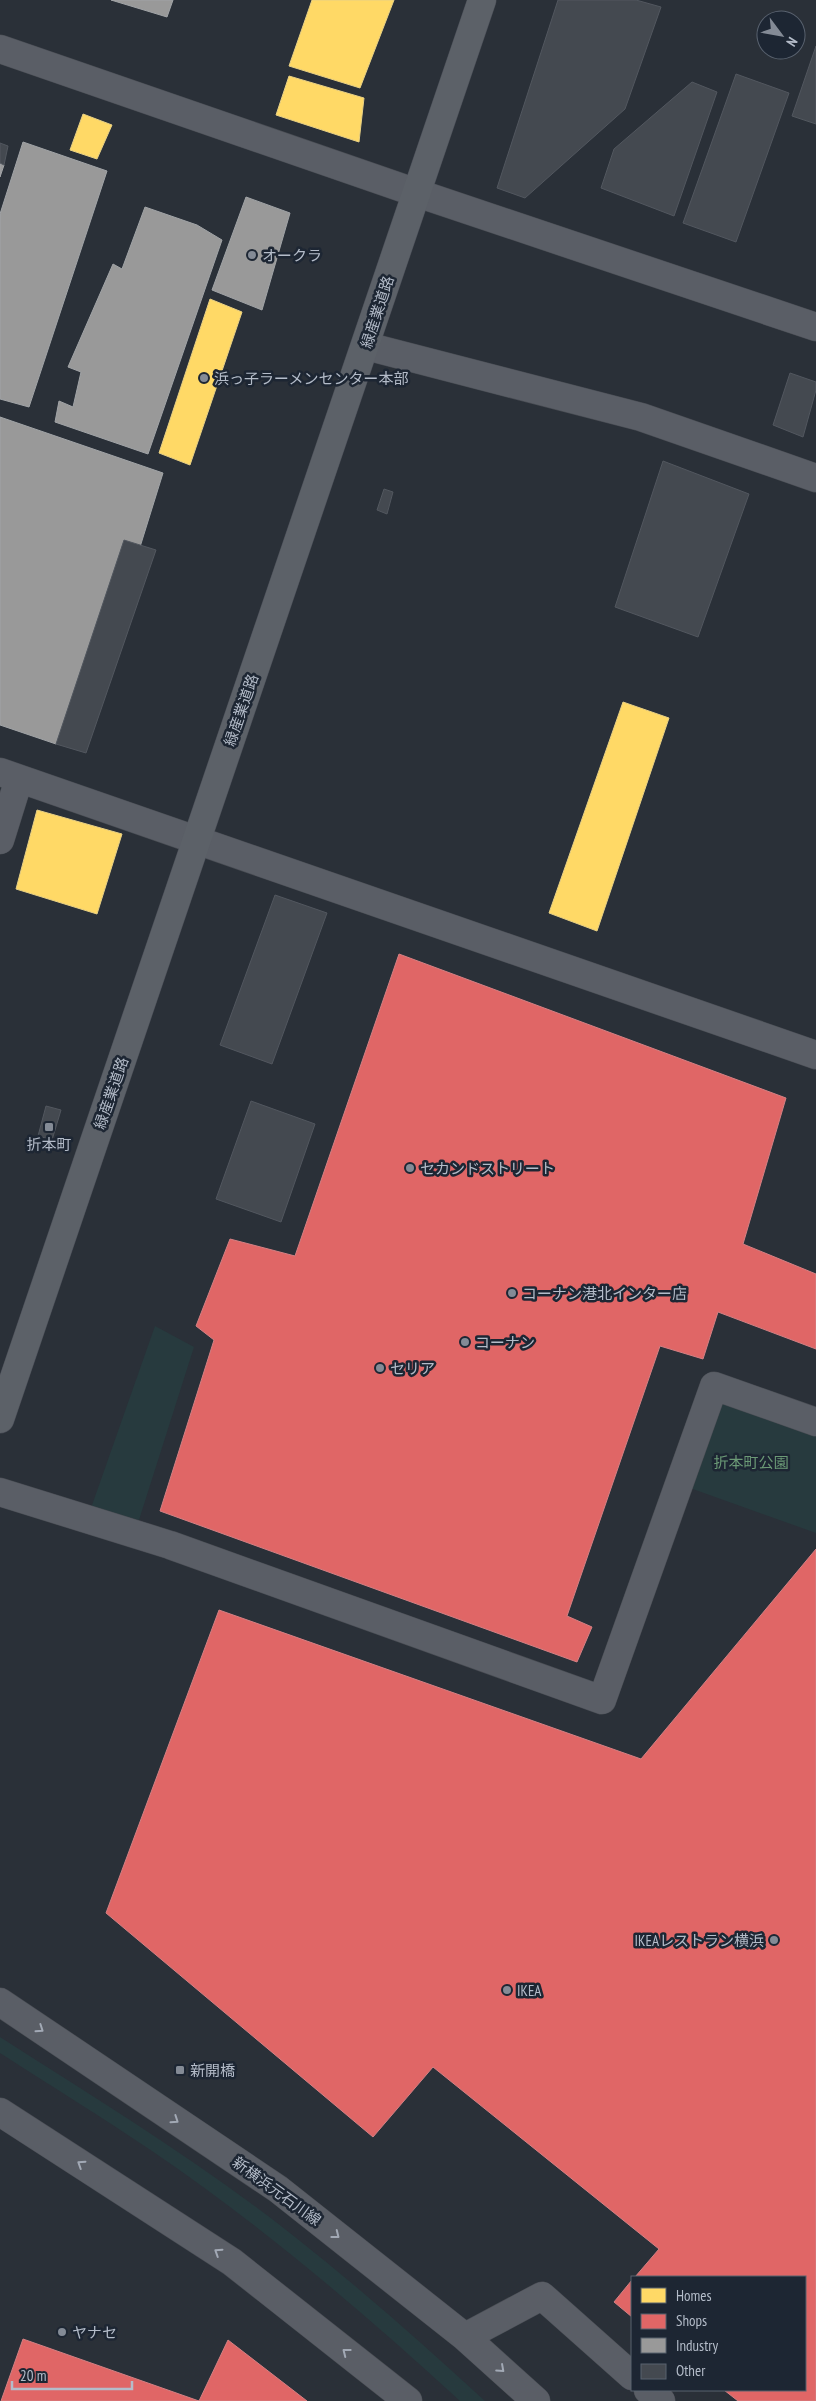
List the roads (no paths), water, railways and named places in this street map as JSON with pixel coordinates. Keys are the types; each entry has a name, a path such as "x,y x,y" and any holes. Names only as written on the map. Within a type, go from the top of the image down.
{"main road":[{"name":"緑産業道路","path":"0,1419 482,0"}],"street":[{"path":"0,49 417,193 816,327"},
{"path":"366,346 641,417 816,478"},
{"path":"0,840 10,775 816,1055"},
{"path":"0,1492 170,1544 602,1700 714,1386 816,1422"},
{"name":"新横浜元石川線","path":"0,2002 278,2189 465,2337 536,2401"},
{"path":"0,2112 232,2262 408,2401"},
{"path":"465,2337 542,2296 631,2375"},
{"path":"649,2391 661,2401"}],"place":[{"name":"オークラ","path":"252,255"},
{"name":"浜っ子ラーメンセンター本部","path":"204,378"},
{"name":"折本町","path":"49,1127"},
{"name":"セカンドストリート","path":"410,1168"},
{"name":"コーナン港北インター店","path":"512,1293"},
{"name":"コーナン","path":"465,1342"},
{"name":"セリア","path":"380,1368"},
{"name":"IKEAレストラン横浜","path":"774,1940"},
{"name":"IKEA","path":"507,1990"},
{"name":"新開橋","path":"180,2070"},
{"name":"ヤナセ","path":"62,2332"}],"park label":[{"name":"折本町公園","path":"751,1462"}]}
